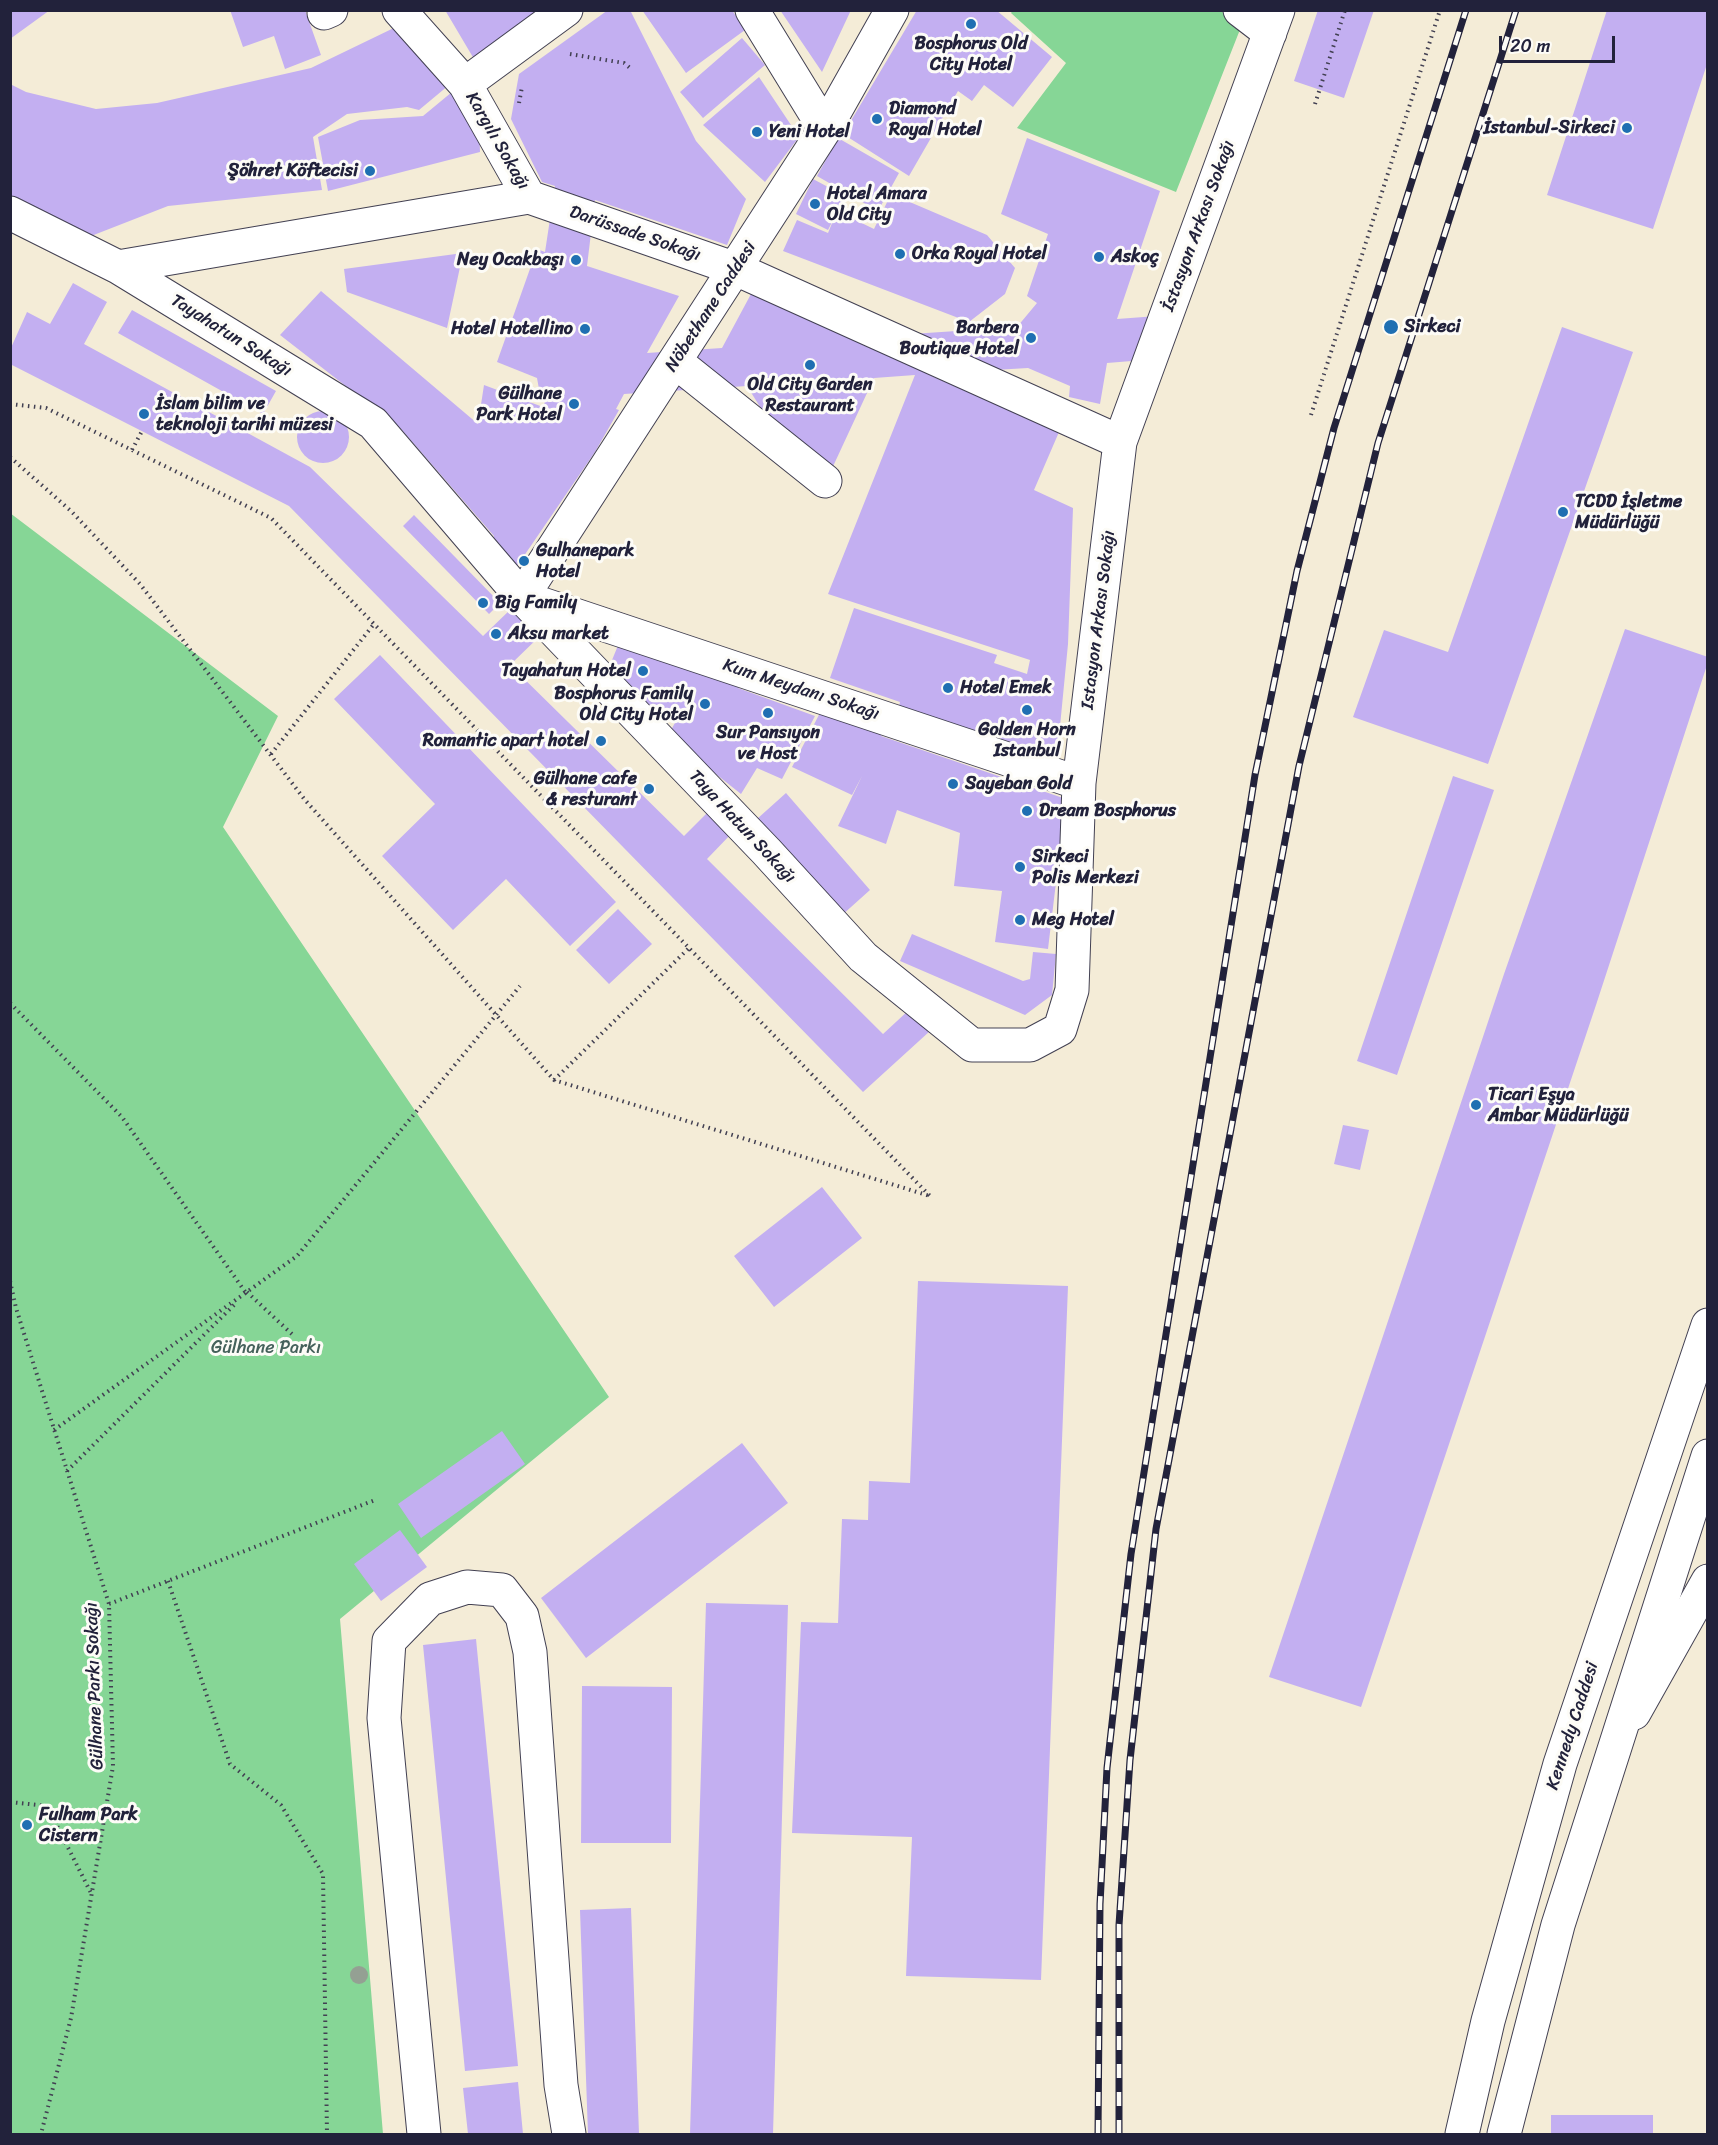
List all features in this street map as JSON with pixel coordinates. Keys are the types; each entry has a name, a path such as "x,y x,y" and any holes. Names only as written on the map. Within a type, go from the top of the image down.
{"street":[{"name":"Kargılı Sokağı","path":"399,10 465,84 530,197"},
{"name":"Kargılı Sokağı","path":"465,84 566,10"},
{"path":"752,10 825,129"},
{"name":"Nöbethane Caddesi","path":"522,597 825,129 892,10"},
{"path":"1240,10 1274,22"},
{"name":"İstasyon Arkası Sokağı","path":"1120,442 1274,22"},
{"name":"Darüssade Sokağı","path":"118,267 530,197 736,269 1120,442"},
{"name":"Tayahatun Sokağı","path":"10,213 118,267 373,423 522,597"},
{"path":"676,362 825,480"},
{"name":"Istasyon Arkası Sokağı","path":"972,1045 1030,1045 1060,1029 1072,990 1079,783 1120,442"},
{"name":"Kum Meydanı Sokağı","path":"522,597 1079,783"},
{"name":"Taya Hatun Sokağı","path":"522,597 758,843 863,957 972,1045"},
{"name":"Kennedy Caddesi","path":"1462,2134 1491,2010 1560,1764 1707,1325"},
{"path":"1504,2134 1556,1935 1707,1456"},
{"path":"1611,1757 1707,1581"},
{"path":"424,2134 384,1718 389,1641 430,1599 467,1587 502,1590 522,1616 530,1652 561,2085 569,2134"}],"path":[{"path":"1315,104 1345,10"},
{"path":"1311,415 1440,10"},
{"path":"566,53 624,63 630,68"},
{"path":"518,110 524,76"},
{"path":"10,404 46,408 272,518 931,1197 554,1080 305,800 140,584 71,511 10,457"},
{"path":"132,450 142,431"},
{"path":"271,754 374,624"},
{"path":"554,1080 689,948"},
{"path":"54,1430 297,1256 520,986"},
{"path":"10,1003 122,1117 228,1270 247,1292 294,1336"},
{"name":"Gülhane Parkı Sokağı","path":"10,1281 16,1308 109,1604 113,1766 71,2018 41,2134"},
{"path":"67,1471 247,1292"},
{"path":"109,1604 375,1500"},
{"path":"168,1581 230,1764 281,1805 323,1874 327,2134"},
{"path":"10,1802 46,1806 92,1893"}],"green space":[{"path":"1013,10 1221,11 1241,27 1176,192 1017,128 1066,63 1011,13"},
{"name":"Gülhane Parkı","path":"10,513 278,716 223,827 609,1397 340,1619 383,2134 11,2134"}],"building":[{"path":"10,10 50,10 10,39"},
{"path":"230,10 305,10 321,55 285,69 274,36 243,47"},
{"path":"445,10 555,10 474,59"},
{"path":"608,10 630,10 696,141 746,199 727,245 595,200 587,266 679,296 647,353 722,348 751,294 866,337 1017,327 1037,303 1027,296 1048,234 1001,214 1027,138 1160,191 1117,319 1184,314 1169,358 1107,363 1100,404 1069,397 1070,386 1028,368 927,374 1059,432 1034,490 1073,508 1068,644 1057,757 899,706 900,702 830,678 854,608 997,655 994,663 1027,674 1030,660 828,594 915,375 874,378 829,475 762,410 747,386 624,394 616,409 619,410 595,452 515,569 493,548 494,536 401,429 280,335 321,291 478,424 484,385 543,407 546,399 541,400 537,378 497,362 537,249 545,252 555,186 542,182 511,119 519,74"},
{"path":"642,10 732,10 745,30 686,73"},
{"path":"780,10 851,10 822,72"},
{"path":"917,10 996,10 1052,57 1013,107 984,85 972,101 958,91 909,176 843,134"},
{"path":"1318,10 1374,10 1344,98 1294,81"},
{"name":"İstanbul-Sirkeci","path":"1607,10 1708,10 1708,61 1653,229 1547,195"},
{"path":"400,25 449,85 419,110 407,107 347,114 313,137 322,190 168,206 86,238 10,196 10,84 26,92 96,109 157,103 311,68"},
{"path":"742,38 765,65 703,118 680,92"},
{"path":"759,77 799,137 765,182 703,125"},
{"path":"452,92 479,124 480,152 328,191 318,137 360,120 423,116"},
{"path":"838,138 899,173 878,211 817,176"},
{"path":"813,179 845,196 837,211 874,229 891,194 987,235 1015,268 1005,294 969,322 783,251 797,220 828,233 835,216 828,230 796,214"},
{"path":"463,253 447,328 347,292 344,269"},
{"path":"73,283 107,302 84,344 310,467 483,636 513,607 541,635 510,665 684,836 711,809 733,832 707,859 883,1034 910,1009 930,1031 863,1092 289,506 10,364 10,350 27,312 50,324"},
{"path":"132,310 276,391 263,414 118,333"},
{"path":"1562,327 1633,352 1488,764 1353,717 1384,630 1448,652"},
{"path":"318,411 328,411 342,418 349,437 342,456 328,463 318,463 308,459 301,452 297,442 297,432 301,422 308,415"},
{"path":"414,515 500,603 489,614 403,526"},
{"path":"1625,629 1708,657 1708,662 1361,1707 1269,1677 1504,974"},
{"path":"619,643 740,684 738,688 815,716 782,779 757,768 741,794 668,736 679,715 668,710 663,719 610,665"},
{"path":"380,655 616,902 570,946 506,879 453,930 382,856 435,804 334,699"},
{"path":"822,709 884,729 881,736 1066,799 1048,949 995,942 1002,891 954,886 960,833 897,810 886,844 838,826 862,776 852,795 792,767"},
{"path":"1453,776 1494,790 1397,1075 1357,1061"},
{"path":"786,793 870,890 841,916 757,819"},
{"path":"618,909 652,944 609,984 576,950"},
{"path":"912,934 1023,981 1030,979 1033,952 1056,954 1052,995 1025,1015 900,961"},
{"path":"1343,1125 1369,1130 1360,1170 1334,1164"},
{"path":"822,1187 862,1238 774,1307 734,1256"},
{"path":"918,1281 1068,1286 1041,1980 906,1976 912,1837 792,1833 801,1622 838,1623 842,1519 868,1520 869,1481 910,1483"},
{"path":"502,1431 525,1464 421,1538 398,1504"},
{"path":"742,1443 788,1503 586,1658 541,1598"},
{"path":"400,1530 427,1567 381,1601 354,1564"},
{"path":"706,1603 788,1605 773,2134 690,2134"},
{"path":"476,1639 518,2066 465,2071 423,1645"},
{"path":"582,1686 672,1687 671,1843 581,1843"},
{"path":"631,1908 639,2134 588,2134 580,1910"},
{"path":"518,2082 523,2134 468,2134 463,2088"},
{"path":"1551,2115 1653,2115 1653,2134 1551,2134"}],"railway":[{"path":"1098,2134 1100,1904 1107,1768 1131,1554 1255,775 1297,571 1334,428 1466,10"},
{"path":"1119,2134 1119,1925 1130,1760 1156,1529 1299,766 1378,443 1516,10"}],"place":[{"name":"Bosphorus Old City Hotel","path":"971,24"},
{"name":"Diamond Royal Hotel","path":"877,119"},
{"name":"İstanbul-Sirkeci","path":"1627,128"},
{"name":"Yeni Hotel","path":"757,132"},
{"name":"Şöhret Köftecisi","path":"370,171"},
{"name":"Hotel Amara Old City","path":"815,204"},
{"name":"Orka Royal Hotel","path":"900,254"},
{"name":"Askoç","path":"1099,257"},
{"name":"Ney Ocakbaşı","path":"576,260"},
{"name":"Sirkeci","path":"1391,327"},
{"name":"Hotel Hotellino","path":"585,329"},
{"name":"Barbera Boutique Hotel","path":"1031,338"},
{"name":"Old City Garden Restaurant","path":"810,365"},
{"name":"Gülhane Park Hotel","path":"574,404"},
{"name":"İslam bilim ve teknoloji tarihi müzesi","path":"144,414"},
{"name":"TCDD İşletme Müdürlüğü","path":"1563,512"},
{"name":"Gulhanepark Hotel","path":"524,561"},
{"name":"Big Family","path":"483,603"},
{"name":"Aksu market","path":"496,634"},
{"name":"Tayahatun Hotel","path":"643,671"},
{"name":"Hotel Emek","path":"948,688"},
{"name":"Bosphorus Family Old City Hotel","path":"705,704"},
{"name":"Golden Horn Istanbul","path":"1027,710"},
{"name":"Sur Pansıyon ve Host","path":"768,713"},
{"name":"Romantic apart hotel","path":"601,741"},
{"name":"Sayeban Gold","path":"953,784"},
{"name":"Gülhane cafe & resturant","path":"649,789"},
{"name":"Dream Bosphorus","path":"1027,811"},
{"name":"Sirkeci Polis Merkezi","path":"1020,867"},
{"name":"Meg Hotel","path":"1020,920"},
{"name":"Ticari Eşya Ambar Müdürlüğü","path":"1476,1105"},
{"name":"Fulham Park Cistern","path":"27,1825"}]}
